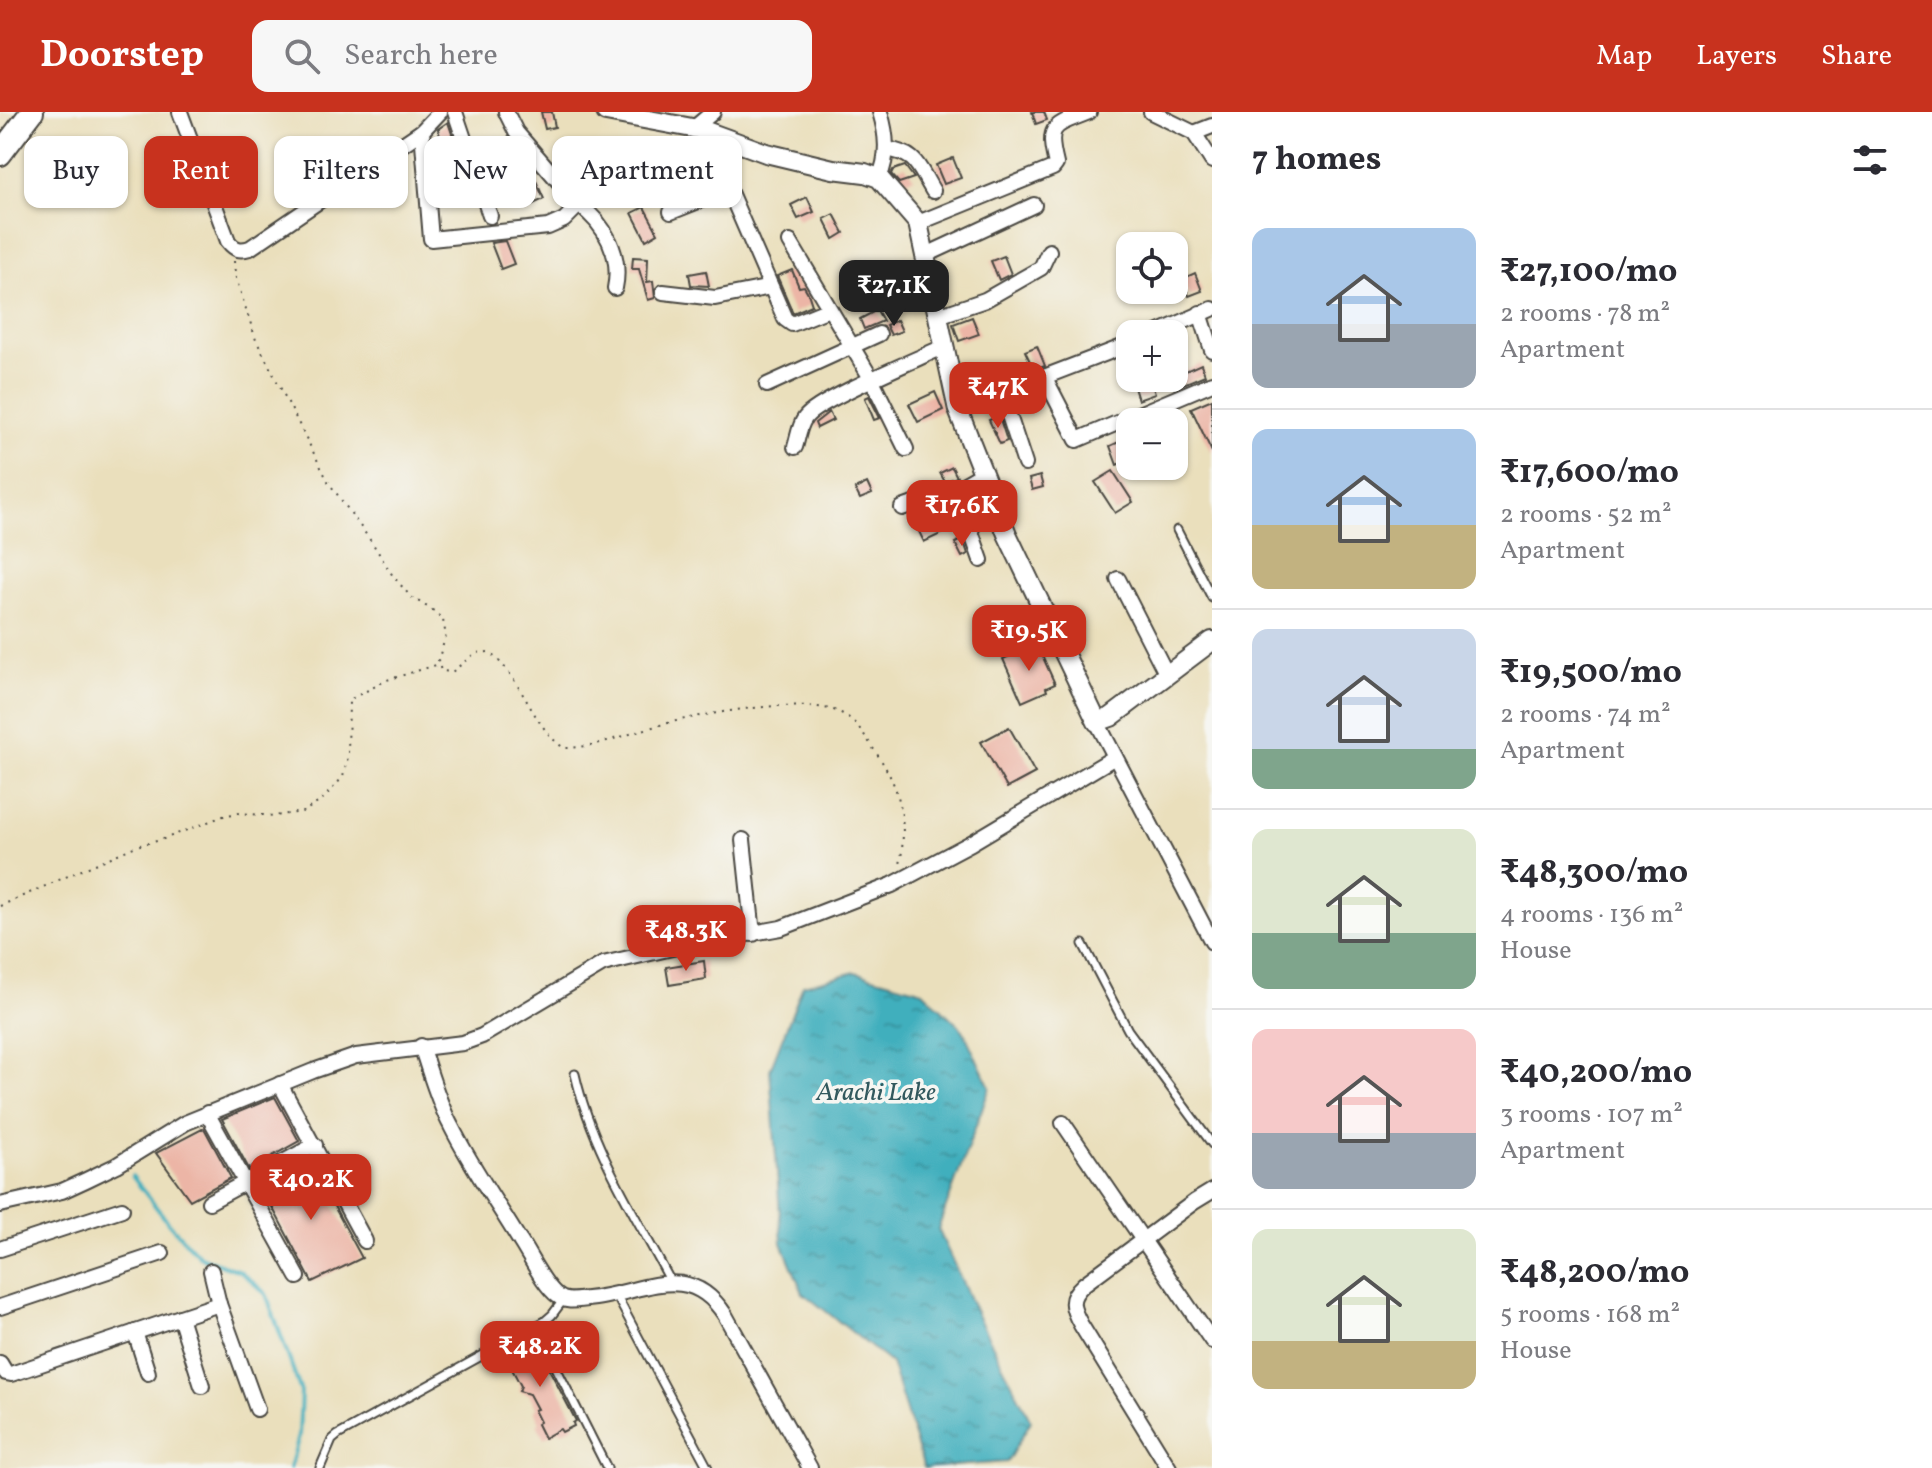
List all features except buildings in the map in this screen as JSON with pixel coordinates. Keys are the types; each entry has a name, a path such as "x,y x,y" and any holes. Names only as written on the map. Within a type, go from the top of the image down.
{"main road":[{"path":"0,154 32,112"}],"street":[{"path":"180,112 228,241 233,248 243,250 422,131 440,112"},
{"path":"455,112 490,216"},
{"path":"506,112 516,132 552,174"},
{"path":"606,112 698,129 766,153 879,178 918,223 958,410 982,474 1007,534 1097,722 1212,942"},
{"path":"698,129 713,112"},
{"path":"879,178 886,163 886,132 880,112"},
{"path":"918,223 1053,168 1056,164 1050,143 1052,129 1057,124 1089,112"},
{"path":"1151,112 1194,133 1212,161"},
{"path":"1194,133 1212,126"},
{"path":"698,129 702,136"},
{"path":"422,131 431,239 548,227 564,220 576,208"},
{"path":"886,149 913,157 933,191"},
{"path":"924,256 1034,205"},
{"path":"583,208 605,232 615,253 615,288"},
{"path":"671,212 681,208"},
{"path":"737,208 785,319 792,324 829,309"},
{"path":"790,242 872,380 906,449"},
{"path":"938,316 985,300 1041,268 1049,251"},
{"path":"663,292 715,298 771,287"},
{"path":"1186,320 1206,311 1212,350"},
{"path":"767,385 879,334"},
{"path":"795,447 807,415 943,347"},
{"path":"958,410 1116,350"},
{"path":"1045,378 1077,440 1212,383"},
{"path":"1002,394 1025,464"},
{"path":"902,508 956,489 982,474"},
{"path":"956,489 981,560"},
{"path":"1118,579 1167,675"},
{"path":"1097,722 1111,717 1212,641"},
{"path":"0,1205 62,1191 207,1113 356,1056 463,1043 482,1036 603,964 753,934 815,916 898,882 984,836 1115,757"},
{"path":"743,840 753,934"},
{"path":"421,1046 450,1125 558,1297 570,1301 672,1284 688,1284 702,1289 714,1298 810,1468"},
{"path":"280,1084 365,1241"},
{"path":"207,1113 298,1277"},
{"path":"1063,1123 1212,1341"},
{"path":"209,1202 315,1145"},
{"path":"1169,1468 1081,1325 1071,1301 1084,1284 1212,1191"},
{"path":"0,1249 122,1209"},
{"path":"0,1307 162,1253"},
{"path":"211,1271 219,1304 257,1409"},
{"path":"0,1363 6,1373 11,1374 219,1304"},
{"path":"180,1317 202,1386"},
{"path":"135,1332 148,1373"}],"lane":[{"path":"1177,530 1212,598"},
{"path":"1083,944 1128,1030 1212,1144"},
{"path":"575,1074 583,1110 594,1137 672,1284"},
{"path":"616,1295 708,1468"},
{"path":"320,1468 332,1440 348,1428 535,1326 552,1315 564,1299"},
{"path":"535,1326 607,1468"}],"path":[{"path":"233,248 235,275 256,340 329,483 393,576 411,597 443,620 446,636 437,665"},
{"path":"437,665 441,671 452,672 475,653 488,652 532,706 552,739 564,748 598,743 696,717 748,709 812,706 840,713 855,723 884,765 896,789 905,836 898,882"},
{"path":"0,906 136,846 161,840 226,815 302,812 321,801 343,777 348,757 349,700 387,680 437,665"}],"water":[{"name":"Arachi Lake","path":"855,972 923,991 963,1030 990,1087 938,1229 1031,1421 1007,1462 924,1468 891,1363 803,1293 782,1243 770,1070 803,985"}],"waterway":[{"path":"132,1176 170,1225 200,1257 240,1271 266,1294 301,1392 299,1436 290,1468"}]}
